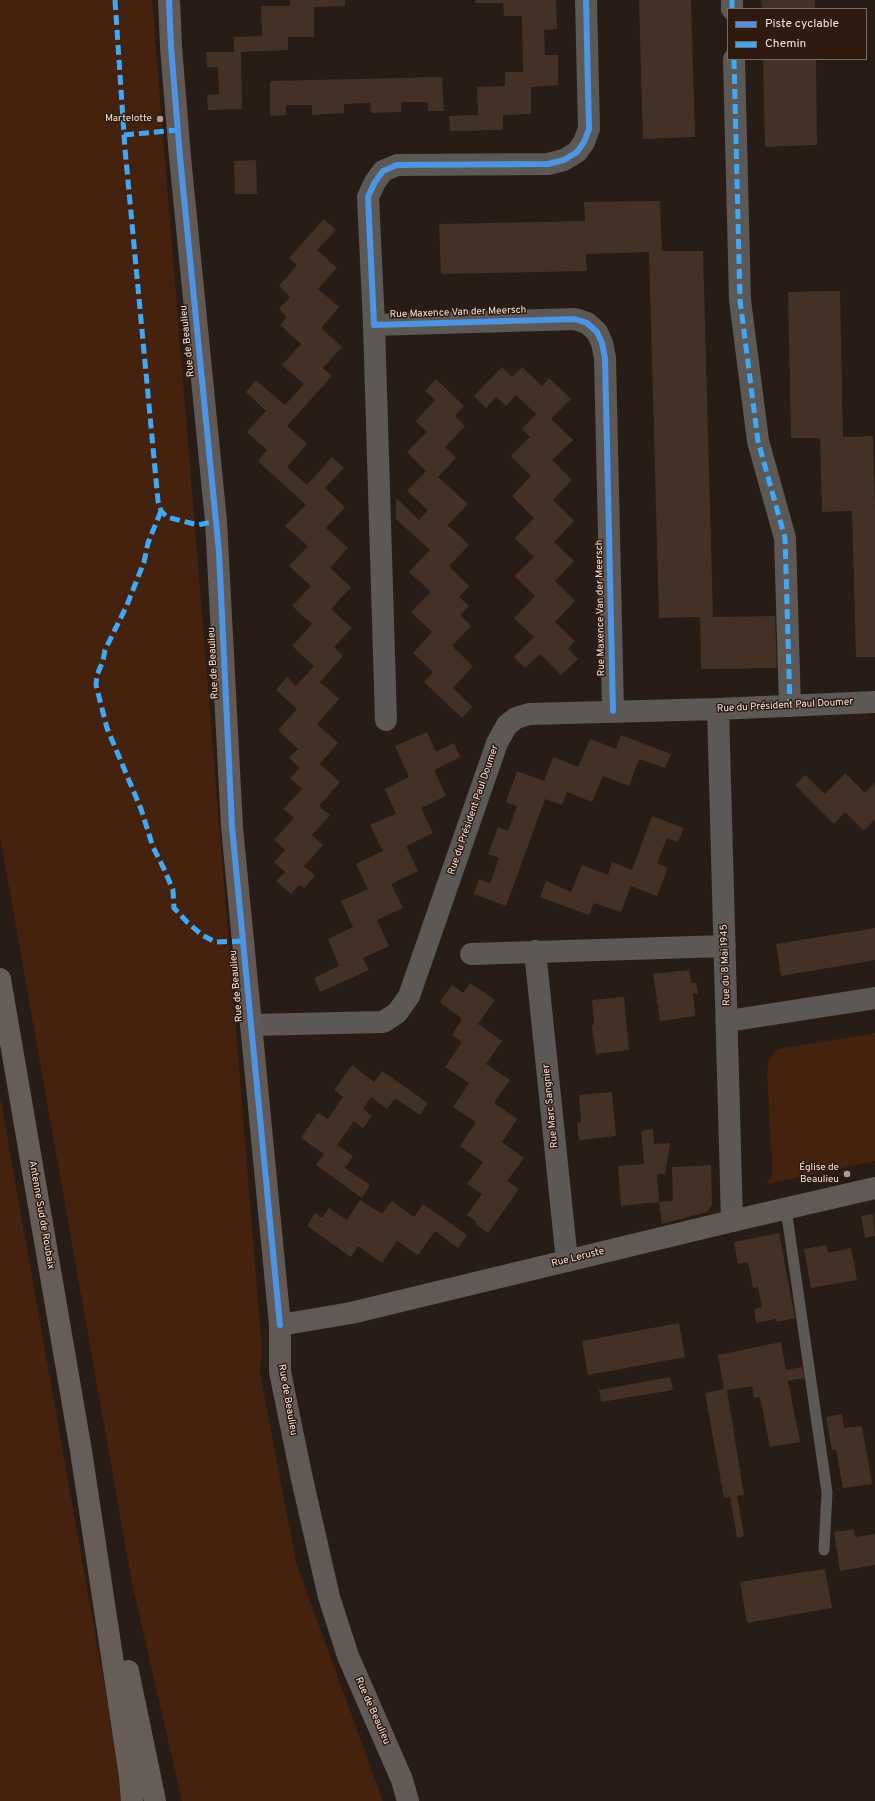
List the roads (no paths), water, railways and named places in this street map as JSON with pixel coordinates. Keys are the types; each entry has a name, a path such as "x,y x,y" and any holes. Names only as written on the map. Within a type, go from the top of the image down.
{"highway":[{"name":"Antenne Sud de Roubaix","path":"0,979 81,1450"},
{"path":"81,1450 132,1801"},
{"path":"81,1450 155,1801"}],"street":[{"name":"Rue de Beaulieu","path":"169,0 171,47 180,157 219,552 230,792 280,1325 280,1372 329,1598 348,1656 402,1780 408,1801"},
{"path":"386,720 374,325 368,197 375,182 383,171 397,165 548,164 564,160 577,152 584,142 589,128 586,0"},
{"path":"734,60 740,300 758,441 785,538 790,706"},
{"name":"Rue Maxence Van der Meersch","path":"374,325 575,319 588,323 597,332 602,343 605,358 613,711"},
{"name":"Rue du Président Paul Doumer","path":"251,1025 383,1022 397,1013 409,996 497,743 507,725 516,718 529,714 718,709 875,702"},
{"name":"Rue du 8 Mai 1945","path":"718,709 728,1021 732,1221"},
{"path":"471,954 725,946"},
{"name":"Rue Marc Sangnier","path":"535,951 567,1260"},
{"path":"728,1021 875,998"},
{"name":"Rue Leruste","path":"280,1325 351,1313 567,1260 875,1188"}],"lane":[{"path":"786,1209 827,1492 824,1550"}],"place":[{"name":"Martelotte","path":"160,119"},
{"name":"Église de Beaulieu","path":"847,1174"}]}
